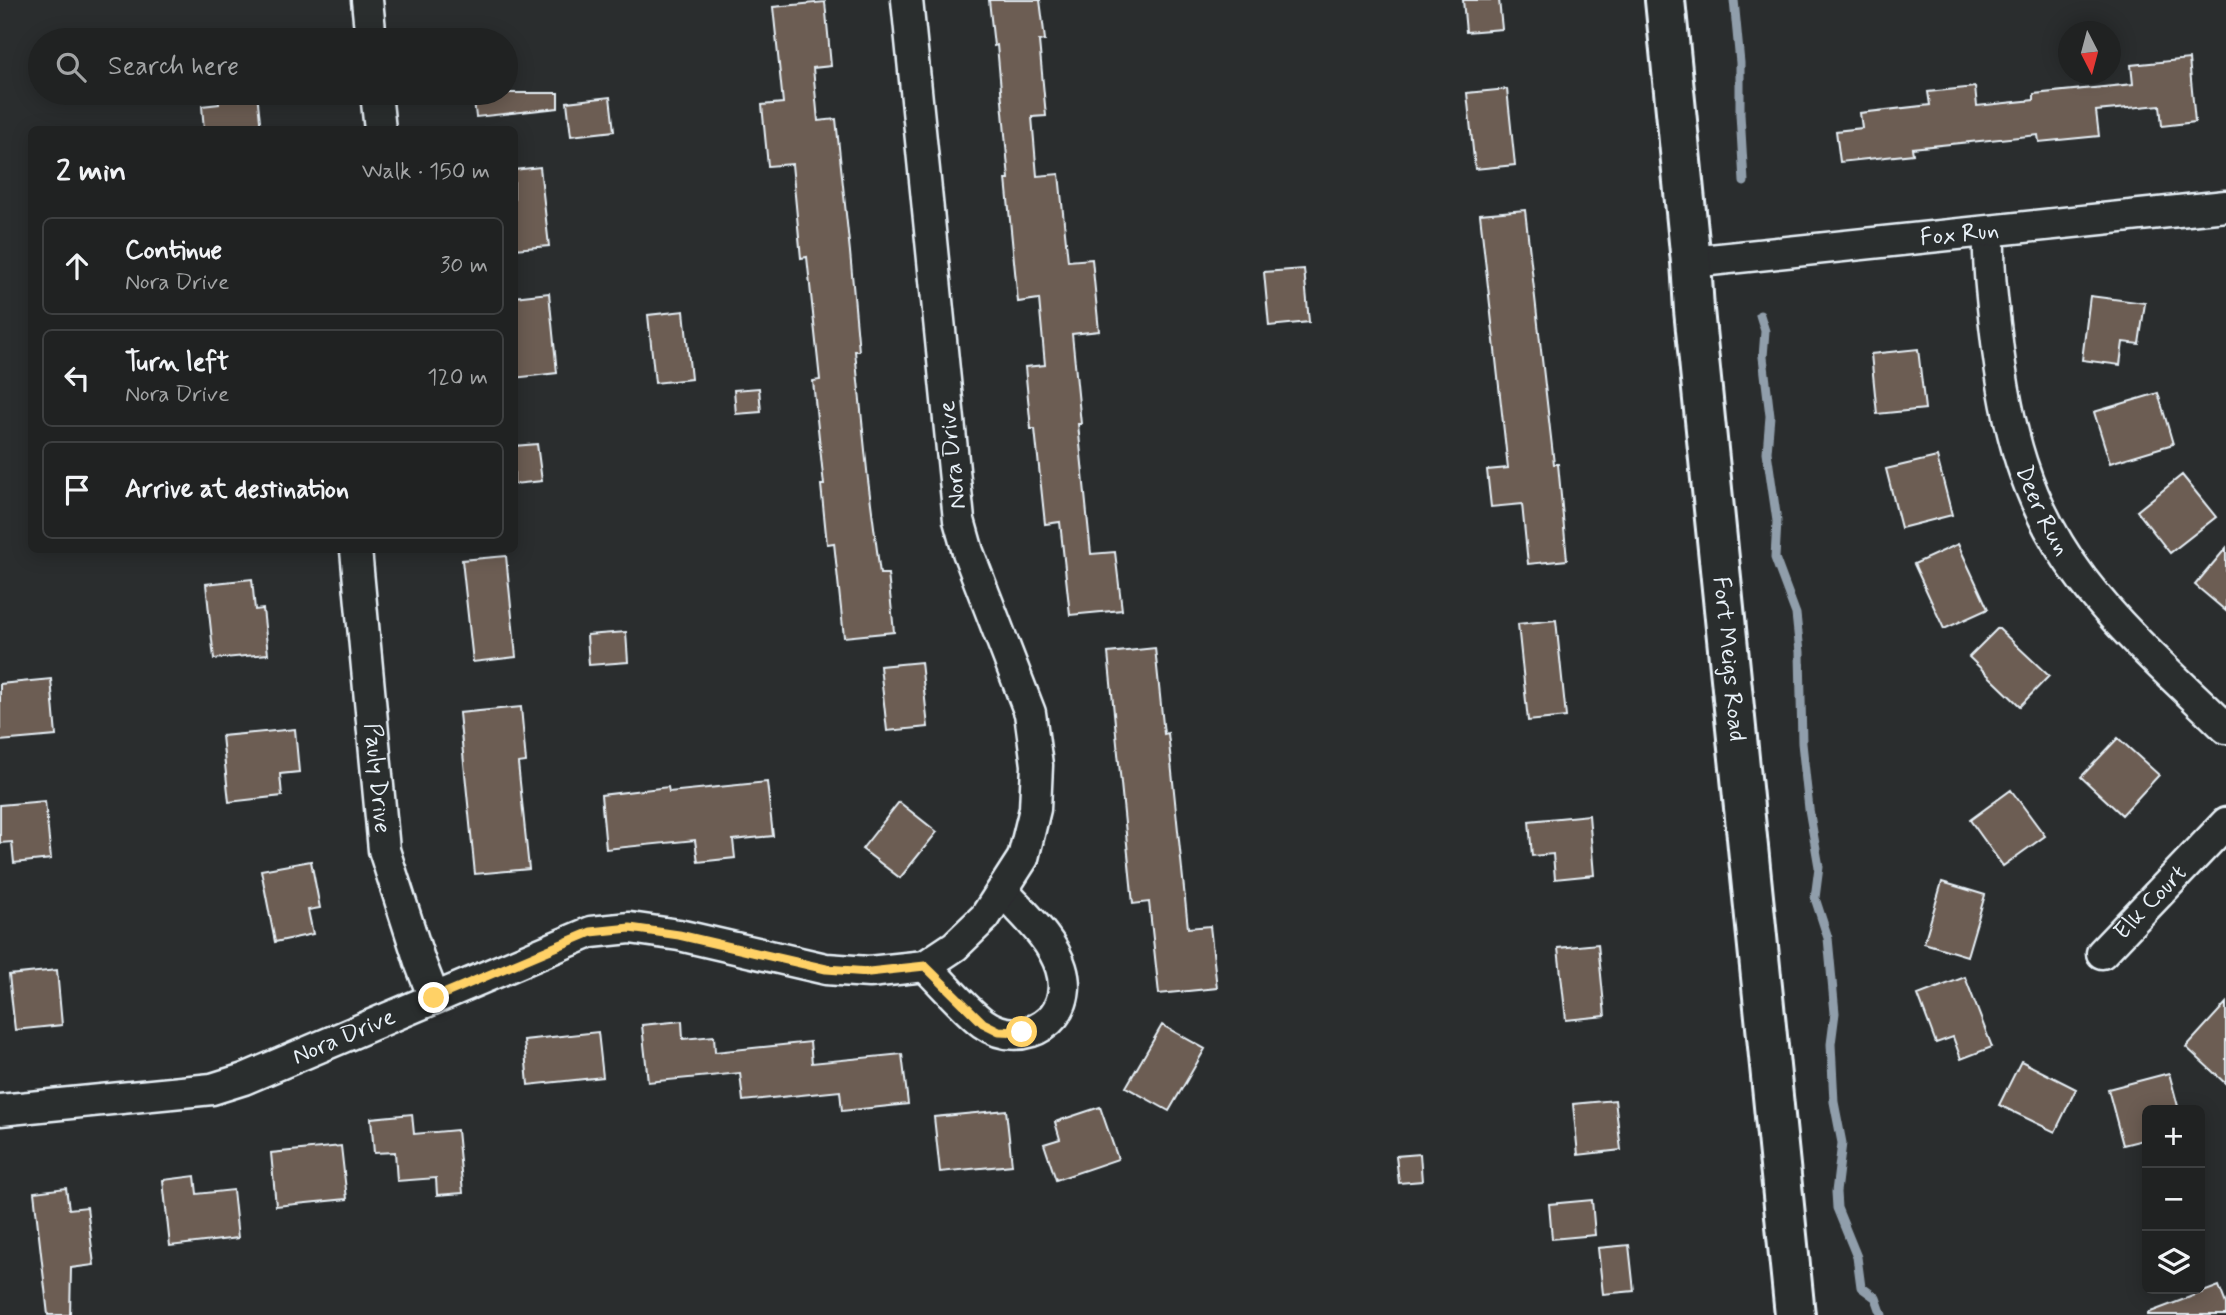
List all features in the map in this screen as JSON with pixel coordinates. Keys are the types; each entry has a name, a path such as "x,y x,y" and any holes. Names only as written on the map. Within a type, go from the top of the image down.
{"street":[{"path":"367,0 370,28"},
{"name":"Nora Drive","path":"0,1110 212,1089 244,1079 591,932 630,928 679,935 826,969 869,972 925,966 955,946 985,917 1023,858 1035,809 1037,765 1031,713 968,552 959,520 907,0"},
{"name":"Fort Meigs Road","path":"1665,0 1795,1315"},
{"path":"377,105 380,126"},
{"name":"Fox Run","path":"1691,262 1989,233 2226,206"},
{"name":"Deer Run","path":"1989,233 1988,263 2003,392 2011,432 2031,490 2059,545 2082,579 2123,627 2226,728"},
{"name":"Pauly Drive","path":"356,553 384,850 419,962 434,998"},
{"name":"Elk Court","path":"2102,953 2226,823"},
{"path":"925,966 983,1023 999,1031 1022,1032 1039,1028 1055,1018 1063,1001 1065,984 1061,966 1053,949 1003,891"}],"building":[{"path":"989,0 1040,0 1045,40 1039,41 1046,116 1032,117 1037,176 1059,174 1068,261 1092,259 1099,331 1072,334 1081,424 1078,424 1091,554 1115,552 1122,610 1070,615 1060,522 1045,524 1025,367 1045,365 1039,299 1018,302 997,45 994,46"},
{"path":"1463,0 1499,0 1502,29 1466,32"},
{"path":"825,2 831,66 813,68 818,121 836,119 859,351 855,351 868,480 880,574 888,574 894,632 844,637 834,543 827,544 821,485 824,485 813,381 820,380 807,257 801,258 792,164 768,166 762,105 783,103 773,7"},
{"path":"2189,59 2195,122 2162,126 2160,105 2096,111 2099,136 2039,142 2038,135 1912,148 1913,154 1840,162 1836,131 1862,128 1860,113 1930,105 1928,92 1975,87 1977,106 2034,100 2034,94 2133,84 2131,65"},
{"path":"1507,89 1515,165 1475,169 1467,93"},
{"path":"518,93 558,93 558,108 476,117 474,105 518,105"},
{"path":"610,97 614,131 571,136 567,102"},
{"path":"258,105 261,126 204,126 202,106"},
{"path":"540,167 549,246 518,249 518,170"},
{"path":"1525,210 1554,464 1558,464 1567,560 1528,564 1522,504 1491,507 1487,470 1508,468 1480,214"},
{"path":"1304,269 1309,322 1269,326 1264,272"},
{"path":"549,293 557,373 518,378 518,297"},
{"path":"2090,296 2145,303 2139,344 2123,342 2120,365 2082,360"},
{"path":"684,311 691,379 655,383 648,315"},
{"path":"1918,349 1925,409 1877,414 1871,354"},
{"path":"759,388 761,412 736,414 734,390"},
{"path":"2158,393 2173,444 2110,463 2094,412"},
{"path":"537,444 542,481 518,484 518,446"},
{"path":"1937,457 1952,515 1901,528 1886,469"},
{"path":"2182,475 2216,517 2170,553 2137,511"},
{"path":"1958,544 1988,609 1944,629 1914,564"},
{"path":"2226,548 2226,611 2195,585"},
{"path":"506,556 516,657 473,662 462,560"},
{"path":"252,579 255,610 263,609 268,654 214,659 206,584"},
{"path":"1556,620 1566,717 1528,721 1518,624"},
{"path":"1998,628 2049,676 2020,706 1969,657"},
{"path":"626,632 628,662 589,665 587,635"},
{"path":"1155,648 1164,734 1168,733 1188,928 1210,926 1217,988 1159,994 1149,902 1133,904 1108,653"},
{"path":"921,662 928,727 887,731 880,666"},
{"path":"51,679 56,736 0,741 0,684"},
{"path":"521,707 526,762 518,763 529,869 475,874 459,713"},
{"path":"295,729 299,772 280,774 282,796 229,802 222,736"},
{"path":"2118,738 2159,775 2122,815 2081,777"},
{"path":"767,782 773,836 733,840 735,858 698,862 695,840 606,849 601,795 668,787 669,792"},
{"path":"2011,790 2045,836 2003,866 1970,820"},
{"path":"45,801 51,859 14,863 12,842 0,843 0,805"},
{"path":"899,802 937,832 900,878 862,849"},
{"path":"1589,815 1594,875 1555,879 1553,854 1532,856 1529,821"},
{"path":"311,861 320,908 308,910 313,934 275,942 261,870"},
{"path":"1942,882 1985,895 1967,956 1924,943"},
{"path":"1598,944 1605,1016 1566,1020 1558,948"},
{"path":"57,970 62,1025 15,1030 9,975"},
{"path":"1965,977 1992,1047 1961,1059 1953,1037 1936,1043 1918,995"},
{"path":"2226,1003 2226,1084 2186,1047"},
{"path":"682,1021 683,1039 714,1036 715,1052 810,1042 812,1063 902,1054 908,1104 842,1111 840,1091 743,1101 740,1073 648,1082 642,1025"},
{"path":"1162,1025 1205,1049 1169,1111 1126,1087"},
{"path":"598,1032 603,1077 528,1085 524,1040"},
{"path":"2021,1061 2076,1089 2055,1132 1999,1105"},
{"path":"2169,1073 2178,1105 2142,1105 2142,1140 2123,1145 2108,1089"},
{"path":"1615,1100 1621,1150 1578,1155 1573,1104"},
{"path":"1100,1107 1118,1159 1056,1180 1044,1144 1060,1139 1055,1122"},
{"path":"1006,1110 1012,1165 940,1172 934,1117"},
{"path":"412,1114 414,1134 457,1130 463,1193 437,1195 436,1178 397,1181 395,1152 374,1153 371,1118"},
{"path":"341,1146 347,1199 276,1206 271,1153"},
{"path":"1420,1154 1422,1181 1399,1183 1396,1156"},
{"path":"195,1176 197,1194 233,1190 238,1238 170,1246 163,1180"},
{"path":"66,1188 69,1209 87,1207 94,1265 71,1268 70,1315 48,1315 34,1192"},
{"path":"1592,1200 1595,1235 1552,1239 1549,1204"},
{"path":"1629,1245 1634,1291 1603,1294 1598,1248"},
{"path":"2219,1286 2226,1304 2226,1315 2148,1315 2198,1294 2205,1294 2205,1291"}],"waterway":[{"path":"1734,0 1740,63 1744,182"},
{"path":"1760,315 1765,331 1763,357 1770,416 1767,452 1777,521 1775,558 1796,614 1800,652 1802,743 1819,867 1815,898 1828,938 1835,1013 1831,1044 1834,1102 1842,1143 1836,1192 1837,1208 1857,1257 1861,1287 1876,1298 1882,1315"}],"route":[{"path":"434,998 591,932 630,928 679,935 826,969 869,972 925,966 983,1023 999,1031 1022,1032"}]}
